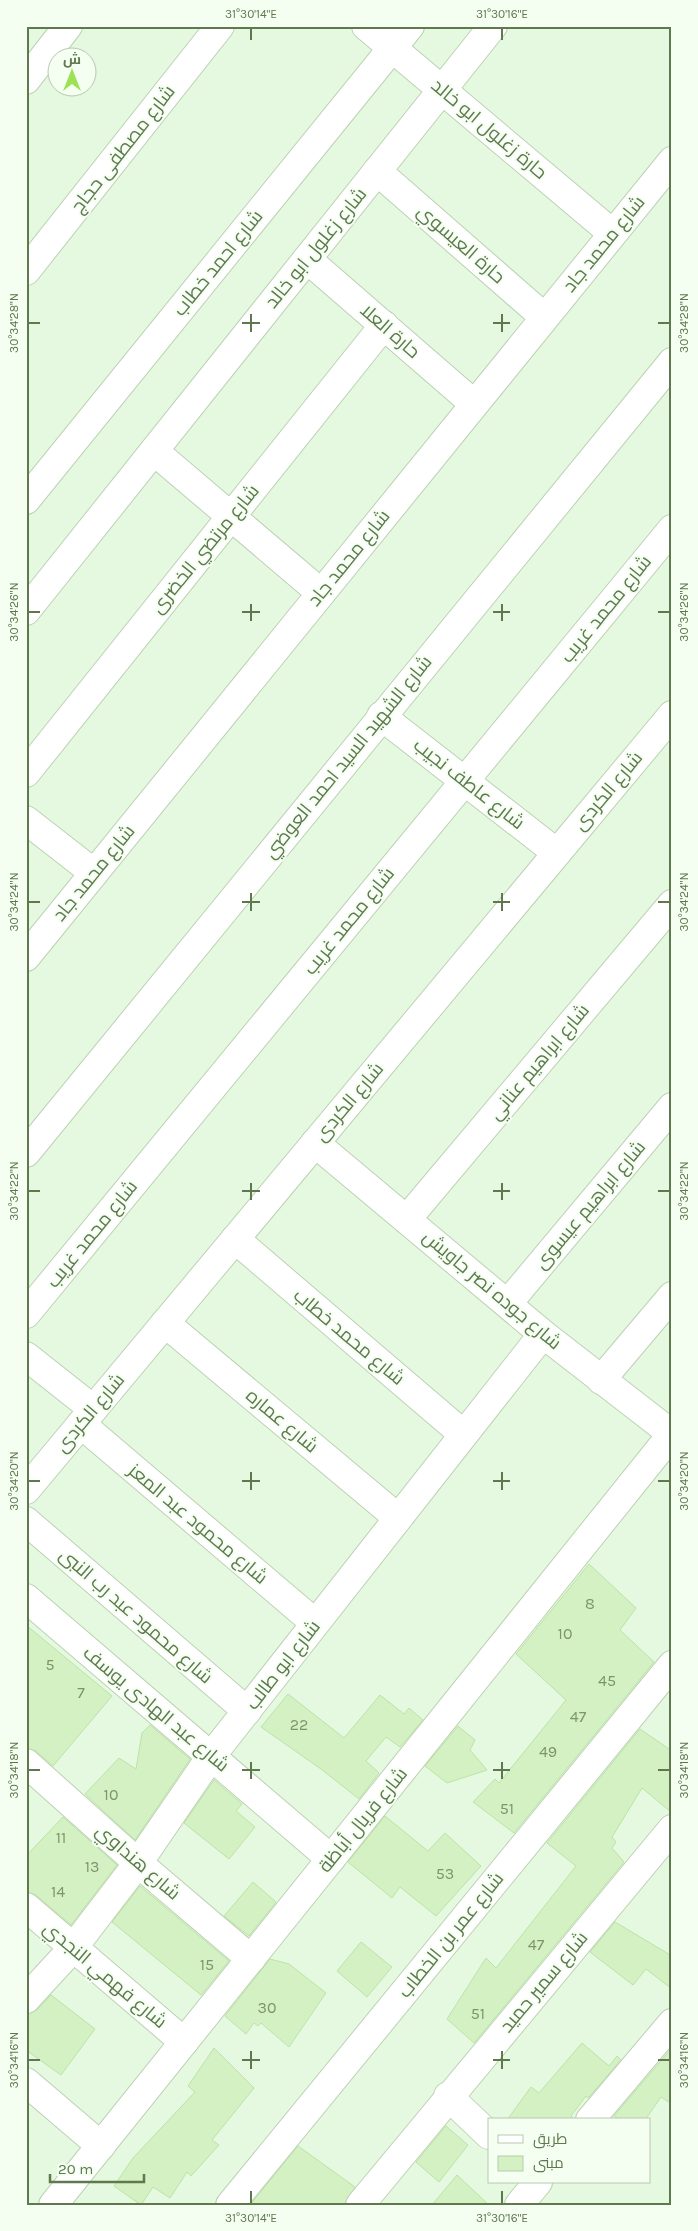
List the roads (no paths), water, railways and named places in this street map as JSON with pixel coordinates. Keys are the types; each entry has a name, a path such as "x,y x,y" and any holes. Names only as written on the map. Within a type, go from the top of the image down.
{"street":[{"path":"26,80 68,26"},
{"name":"شارع مصطفى حجاج","path":"26,271 220,26"},
{"name":"حارة زغلول ابو خالد","path":"366,26 612,232"},
{"name":"شارع احمد خطاب","path":"26,500 410,26"},
{"name":"شارع زغلول ابو خالد","path":"26,611 493,26"},
{"name":"شارع محمد جاد","path":"26,957 473,403 672,160"},
{"name":"حارة العيسوي","path":"377,170 544,317"},
{"name":"حارة العلا","path":"307,259 473,403"},
{"name":"شارع مرتضي الخضرى","path":"26,773 384,325"},
{"name":"شارع الشهيد السيد احمد العوضي","path":"26,1153 672,362"},
{"path":"154,451 321,593"},
{"name":"شارع محمد غريب","path":"26,1314 672,529"},
{"name":"شارع الكردى","path":"26,1490 672,715"},
{"name":"شارع عاطف نجيب","path":"381,716 557,853"},
{"path":"26,820 94,874"},
{"name":"شارع ابراهيم عناني","path":"407,1220 672,904"},
{"name":"شارع ابراهيم عيسوى","path":"508,1303 672,1107"},
{"name":"شارع جوده نصر جاويش","path":"315,1143 543,1334 672,1434"},
{"name":"شارع محمد خطاب","path":"235,1239 464,1434"},
{"path":"602,1380 672,1296"},
{"name":"شارع عماره","path":"165,1323 398,1518"},
{"name":"شارع ابو طالب","path":"26,1999 73,1948 138,1863 212,1755 543,1334"},
{"name":"شارع محمود عبد المعز","path":"26,1356 87,1416 315,1623"},
{"name":"شارع فريال أباظة","path":"54,2205 672,1434"},
{"name":"شارع محمود عبد رب النبى","path":"26,1522 247,1711"},
{"name":"شارع عبد الهادى يوسف","path":"26,1598 212,1755 331,1859"},
{"name":"شارع عمر بن الخطاب","path":"230,2205 672,1665"},
{"name":"شارع هنداوي","path":"26,1763 138,1863 251,1959"},
{"name":"شارع سمير حميد","path":"360,2205 448,2096 672,1829"},
{"name":"شارع فهمي النجدي","path":"26,1907 184,2042"},
{"path":"592,2118 672,2023"},
{"path":"26,2082 101,2146"},
{"path":"448,2096 488,2134"},
{"path":"519,2205 536,2184"}]}
